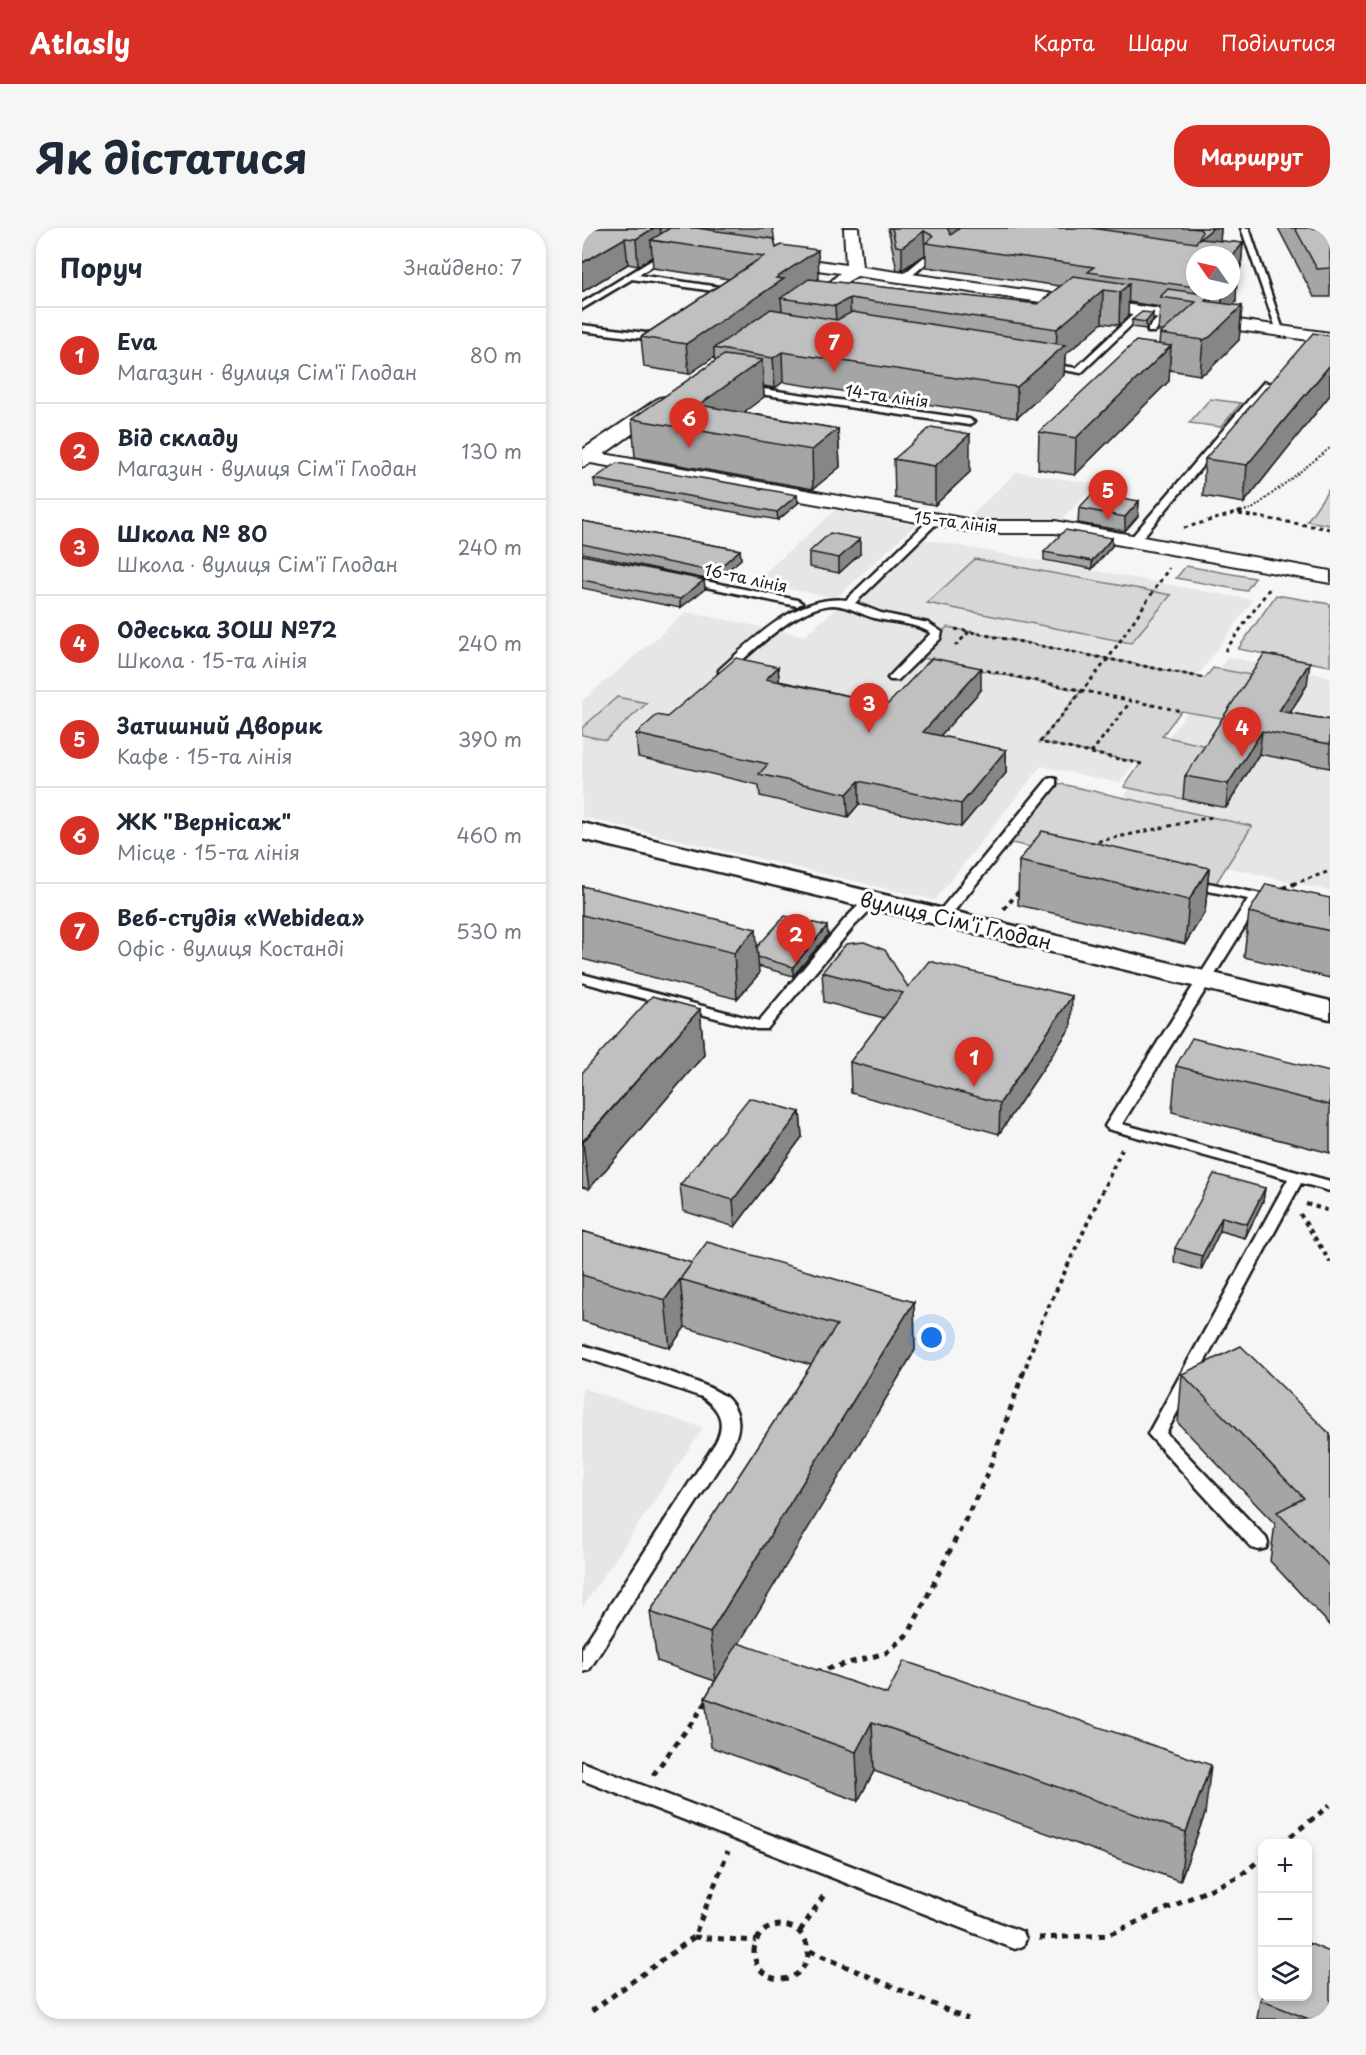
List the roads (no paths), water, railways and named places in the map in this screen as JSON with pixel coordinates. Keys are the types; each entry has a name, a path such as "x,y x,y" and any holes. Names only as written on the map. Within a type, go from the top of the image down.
{"street":[{"path":"850,228 854,271"},
{"path":"656,243 683,247"},
{"path":"760,258 1142,312 1165,322 1330,338"},
{"path":"827,290 854,271"},
{"path":"584,458 675,395"},
{"name":"15-та лінія","path":"584,458 978,527 1055,527 1330,577"},
{"name":"вулиця Сім'ї Глодан","path":"582,831 1330,1010"}],"lane":[{"path":"1245,228 1281,332"},
{"path":"582,307 683,247"},
{"path":"904,278 927,259"},
{"path":"631,276 726,290 726,294 716,300"},
{"path":"1033,364 1078,371 1142,312"},
{"path":"1165,322 1152,329 1165,322"},
{"path":"582,328 646,336 667,333"},
{"path":"1134,541 1267,384"},
{"name":"14-та лінія","path":"729,387 969,422"},
{"path":"848,604 935,520"},
{"name":"16-та лінія","path":"673,577 797,603"},
{"path":"715,679 802,609 827,603 848,604 862,612 924,625 937,632 936,637 894,678"},
{"path":"942,917 1052,782"},
{"path":"1178,880 1277,902"},
{"path":"1256,897 1113,1126 1330,1186"},
{"path":"582,978 762,1026 844,929 872,900"},
{"path":"1259,1543 1157,1434 1297,1177"},
{"path":"582,1351 708,1393 724,1405 732,1421 724,1445 582,1664"},
{"path":"582,1771 1015,1939"}],"place":[{"name":"Веб-студія «Webidea»","path":"834,372"},
{"name":"ЖК \"Вернісаж\"","path":"689,448"},
{"name":"Затишний Дворик","path":"1108,520"},
{"name":"Школа № 80","path":"869,733"},
{"name":"Одеська ЗОШ №72","path":"1242,757"},
{"name":"Від складу","path":"796,964"},
{"name":"Eva","path":"974,1087"}]}
